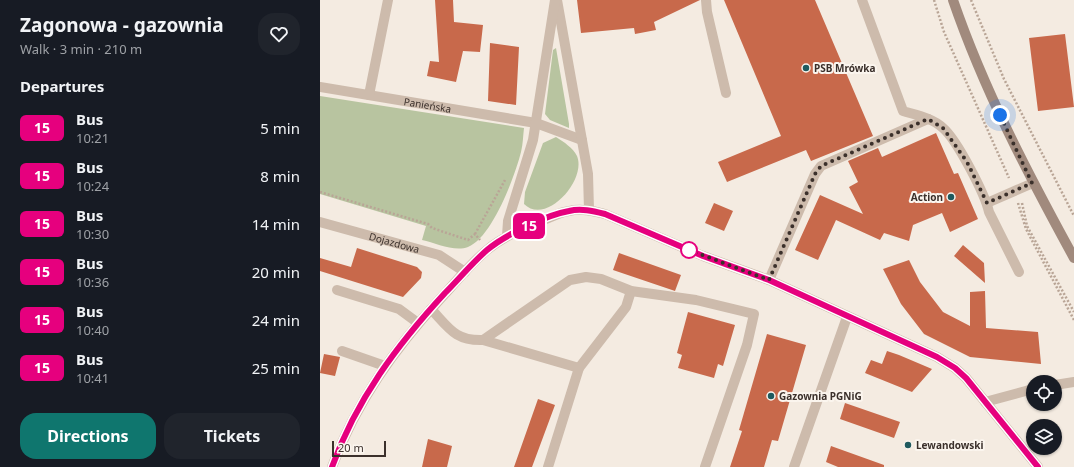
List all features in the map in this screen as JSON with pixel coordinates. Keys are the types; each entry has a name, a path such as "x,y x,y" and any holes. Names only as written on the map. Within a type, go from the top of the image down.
{"main road":[{"path":"953,0 968,43 986,87 1032,183 1074,258"}],"street":[{"path":"369,95 388,0"},
{"path":"507,236 508,221 533,140 556,0"},
{"path":"556,0 588,174 589,210"},
{"path":"706,0 707,12 726,93"},
{"path":"862,0 903,111 928,119 943,128 967,162 987,203 989,212 1019,272"},
{"name":"Panieńska","path":"320,87 536,123 582,140"},
{"path":"769,280 815,174 821,166 928,119"},
{"path":"987,203 1032,183"},
{"path":"332,467 352,420 385,366 418,323 465,272 488,250 507,236 569,210 589,210 605,214 703,256 769,280 937,357 955,368 966,378 1038,467"},
{"name":"Dojazdowa","path":"320,222 439,255 465,272"},
{"path":"483,340 570,280 586,277 601,279 631,291 696,300 754,314 746,345 705,467"},
{"path":"337,290 399,309 418,323"},
{"path":"548,467 579,368 626,306 631,291"},
{"path":"431,309 458,337 472,340 483,340 579,368"},
{"path":"794,467 847,317"},
{"path":"342,351 385,366"},
{"path":"1062,384 1074,382"},
{"path":"985,402 1026,391"}],"path":[{"path":"934,0 944,32 1017,190 1027,226 1074,312"},
{"path":"938,0 947,30 1009,168"},
{"path":"971,0 1004,79 1074,216"},
{"path":"320,192 428,224 432,228 468,240 475,234 506,177"},
{"path":"1017,190 1026,229 1074,320"},
{"path":"475,234 488,250"}],"green space":[{"path":"556,48 569,128 550,120 545,114 553,50"},
{"path":"320,96 524,128 522,149 514,176 494,219 486,232 468,247 457,248 445,246 422,240 426,226 320,194"},
{"path":"556,137 571,148 577,156 578,166 576,177 570,188 553,205 543,209 533,209 524,204 525,192 543,143"}],"building":[{"path":"435,0 453,0 454,22 483,25 480,52 463,51 456,82 427,76 430,61 439,62"},
{"path":"577,0 700,0 654,22 656,30 635,34 634,28 581,33"},
{"path":"724,0 815,0 873,136 811,161 806,150 727,182 718,162 781,136"},
{"path":"1065,34 1074,107 1038,111 1029,38"},
{"path":"490,43 519,47 516,105 488,101"},
{"path":"936,133 954,174 958,173 978,219 950,232 942,213 913,225 909,241 884,233 880,240 836,220 818,260 795,250 820,195 863,214 849,187 858,182 848,161 878,148 882,157"},
{"path":"714,203 733,211 724,231 705,223"},
{"path":"963,245 984,263 985,283 954,256"},
{"path":"357,248 417,267 422,272 421,278 403,297 320,271 320,258 351,267"},
{"path":"619,253 681,275 675,291 613,270"},
{"path":"909,260 920,282 943,312 970,326 970,292 985,291 986,328 1038,332 1041,364 970,357 924,334 901,304 883,269"},
{"path":"688,312 735,325 723,366 718,364 714,378 678,368 682,355 677,353"},
{"path":"767,334 806,345 778,441 772,440 764,467 730,467 742,431 739,430"},
{"path":"887,351 932,369 912,392 865,373 871,360 882,364"},
{"path":"324,354 340,357 335,376 320,373"},
{"path":"538,399 555,405 532,467 514,467"},
{"path":"845,403 900,422 894,438 840,419"},
{"path":"428,439 452,446 447,467 422,467"},
{"path":"831,446 884,465 884,467 838,467 826,462"}],"bus line":[{"name":"15","path":"332,467 348,426 358,408 405,337 465,272 488,250 507,236 569,210 589,210 605,214 703,256 769,280 937,357 955,368 966,378 1038,467"}],"place":[{"name":"PSB Mrówka","path":"806,68"},
{"name":"Action","path":"951,197"},
{"name":"Gazownia PGNiG","path":"771,396"},
{"name":"Lewandowski","path":"908,445"}],"route":[{"path":"689,250 769,280 815,174 821,166 928,119 943,128 967,162 987,203 1019,190 1032,183 1000,115"}]}
